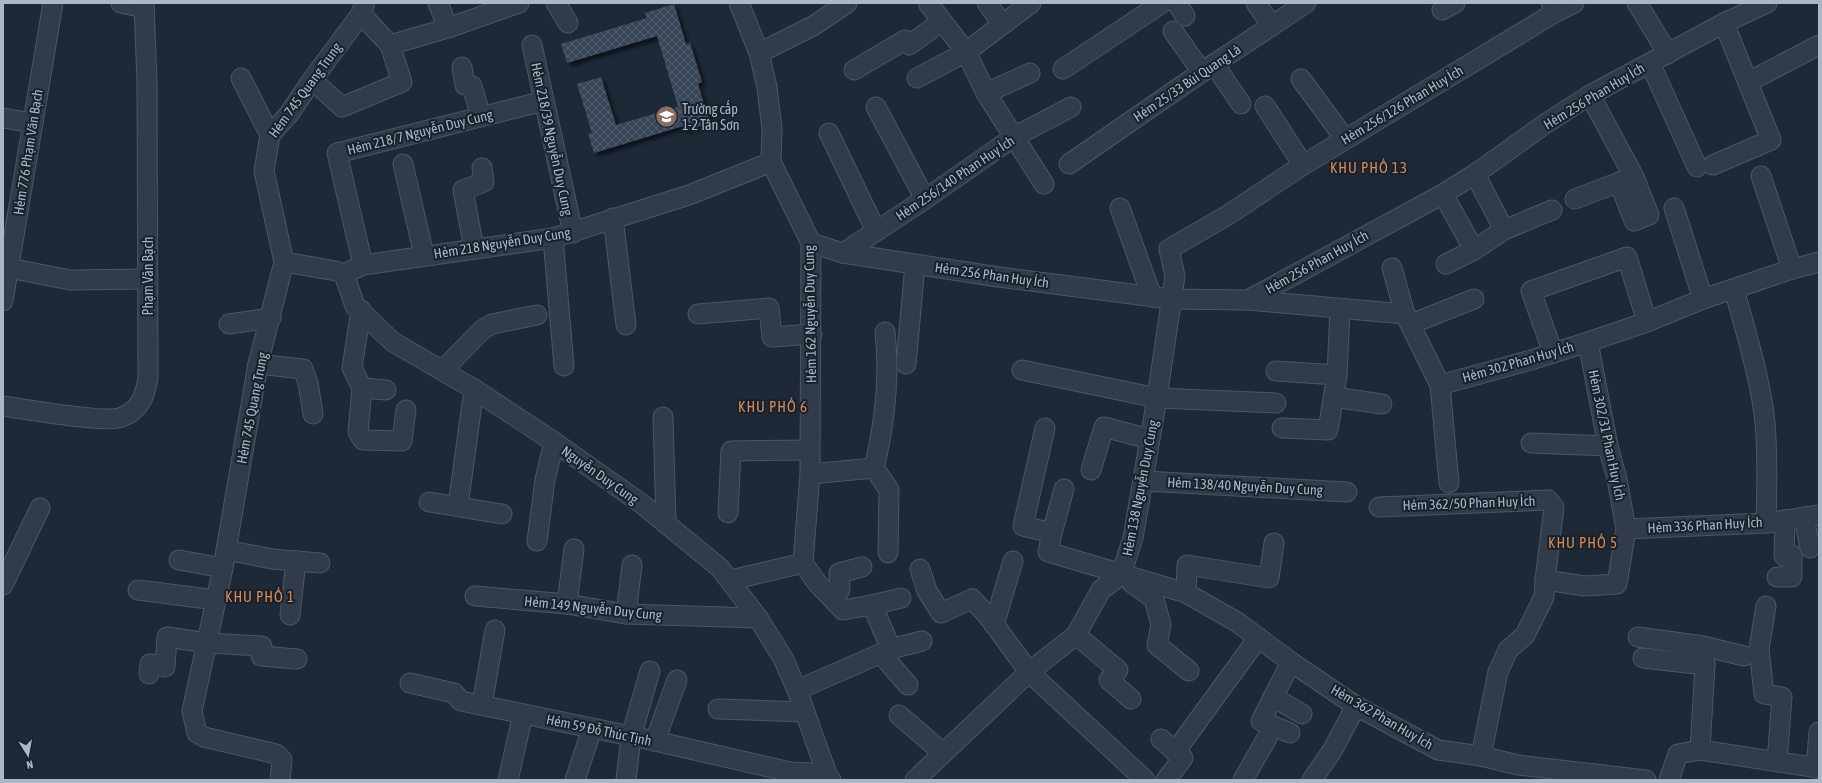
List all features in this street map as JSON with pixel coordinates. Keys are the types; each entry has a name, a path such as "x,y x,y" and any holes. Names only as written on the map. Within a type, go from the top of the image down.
{"street":[{"name":"Hẻm 776 Phạm Văn Bạch","path":"3,301 53,3"},
{"path":"121,3 144,5"},
{"path":"438,3 448,28"},
{"path":"390,45 448,28 519,3"},
{"path":"556,3 568,23"},
{"name":"Hẻm 162 Nguyễn Duy Cung","path":"739,3 759,53 767,87 772,129 772,162 811,242 809,283 812,334 810,474 804,563"},
{"path":"759,53 813,26 847,3"},
{"path":"928,3 941,22 966,52 986,93 1044,184"},
{"path":"986,3 1002,24"},
{"path":"917,78 966,52 1031,3"},
{"path":"1063,69 1162,3"},
{"path":"1256,3 1272,26"},
{"name":"Hẻm 25/33 Bùi Quang Là","path":"1069,164 1208,68 1306,3"},
{"name":"Hẻm 256/126 Phan Huy Ích","path":"1161,298 1175,276 1169,249 1228,215 1303,165 1554,7 1574,3"},
{"path":"1637,3 1668,54"},
{"name":"Hẻm 256 Phan Huy Ích","path":"811,242 843,253 915,265 1161,298 1248,300 1443,194 1475,174 1544,124 1590,95 1724,23 1767,3"},
{"name":"Phạm Văn Bạch","path":"3,406 112,420 130,413 142,402 146,394 148,378 148,83 144,5"},
{"path":"312,80 342,107 402,82 390,45 363,9"},
{"name":"Hẻm 745 Quang Trung","path":"280,780 282,760 276,754 204,737 197,733 192,711 208,643 225,559 258,364 271,318 284,262 264,171 270,135 289,114 363,9"},
{"path":"854,70 905,40 909,45 941,22"},
{"path":"1650,63 1705,166 1771,140 1724,23"},
{"path":"1173,31 1242,104"},
{"name":"Hẻm 218/39 Nguyễn Duy Cung","path":"532,45 573,233"},
{"path":"1748,82 1819,45"},
{"path":"462,67 465,85 472,86 481,117"},
{"path":"986,93 1030,73"},
{"path":"242,78 270,135"},
{"path":"1301,79 1345,139"},
{"path":"1575,199 1626,179 1590,95"},
{"name":"Hẻm 218/7 Nguyễn Duy Cung","path":"363,265 337,153 544,101"},
{"path":"1264,106 1303,165"},
{"path":"876,107 925,200"},
{"name":"Hẻm 256/140 Phan Huy Ích","path":"843,253 925,200 1014,137 1071,108"},
{"path":"3,118 33,123"},
{"path":"829,133 876,231"},
{"name":"Hẻm 218 Nguyễn Duy Cung","path":"344,274 363,265 424,255 553,238 573,233 613,218 689,195 772,162"},
{"path":"403,164 424,255"},
{"path":"474,249 463,190 484,182 482,168"},
{"path":"1475,174 1504,230"},
{"path":"1761,176 1792,268"},
{"path":"1443,194 1474,250"},
{"path":"1120,208 1161,298"},
{"path":"1674,208 1703,299"},
{"path":"1446,264 1474,250 1504,230 1552,210"},
{"path":"613,218 626,325"},
{"path":"553,238 564,366"},
{"path":"1552,353 1531,291 1627,257 1647,322"},
{"path":"284,262 336,271 344,274"},
{"name":"Hẻm 302 Phan Huy Ích","path":"1440,385 1588,342 1647,322 1703,299 1792,268 1819,262"},
{"path":"906,364 915,265"},
{"path":"9,268 70,280 148,279"},
{"path":"1392,268 1408,319 1440,385 1449,484"},
{"name":"Nguyễn Duy Cung","path":"344,274 355,306 361,310 393,342 474,389 554,442 642,504 712,560 731,580 758,618 783,658 797,690 829,777"},
{"path":"1734,289 1755,370 1765,421 1768,471 1766,523"},
{"name":"Hẻm 138 Nguyễn Duy Cung","path":"915,780 1030,672 1076,636 1101,590 1121,575 1133,538 1144,481 1149,439 1157,398 1161,298"},
{"path":"1248,300 1340,309 1408,319 1474,300"},
{"path":"698,314 769,308 772,337 812,334"},
{"path":"1282,428 1328,430 1337,375 1340,309"},
{"path":"361,310 352,368 362,388 358,432 363,440 402,441 406,410"},
{"path":"442,370 482,330 492,324 536,315"},
{"path":"229,324 271,318"},
{"path":"885,332 888,373 882,435 874,468 889,490 888,553"},
{"name":"Hẻm 302/31 Phan Huy Ích","path":"1588,342 1626,529"},
{"path":"258,364 303,369 308,383 313,414"},
{"path":"1022,370 1157,398 1276,403"},
{"path":"1276,371 1337,375"},
{"path":"362,388 386,390"},
{"path":"458,506 474,389"},
{"path":"1333,397 1382,404"},
{"path":"663,418 666,523"},
{"path":"1091,470 1104,427 1149,439"},
{"path":"1045,428 1023,526 1052,533 1064,488"},
{"path":"537,541 545,480 554,442"},
{"path":"1530,443 1608,446"},
{"path":"728,513 731,451 810,450"},
{"path":"810,474 874,468"},
{"name":"Hẻm 138/40 Nguyễn Duy Cung","path":"1144,481 1347,492"},
{"name":"Hẻm 362/50 Phan Huy Ích","path":"1379,507 1548,500 1554,507 1544,597 1525,635 1508,650 1498,672 1481,756"},
{"path":"428,502 502,514"},
{"path":"3,585 40,508"},
{"path":"1810,548 1812,516"},
{"name":"Hẻm 336 Phan Huy Ích","path":"1626,529 1766,523 1812,516"},
{"path":"1777,576 1792,577 1792,556 1784,556 1785,520"},
{"path":"1545,580 1585,586 1617,584 1626,529"},
{"name":"Hẻm 362 Phan Huy Ích","path":"1052,533 1048,552 1121,575 1186,593 1237,622 1291,662 1356,706 1438,750 1481,756 1518,765 1646,780"},
{"path":"1186,593 1187,565 1269,578 1274,543"},
{"path":"567,604 574,549"},
{"path":"178,560 272,559 320,563"},
{"path":"290,616 296,561"},
{"path":"994,625 1013,561"},
{"path":"731,580 804,563 817,583 843,610 901,598"},
{"path":"626,614 632,565"},
{"path":"828,593 840,590 839,572 862,566"},
{"path":"920,569 928,591 941,613 972,599 988,616 1030,672 1145,780"},
{"path":"1121,575 1154,599 1161,625 1158,645 1189,671"},
{"path":"138,590 216,600"},
{"name":"Hẻm 149 Nguyễn Duy Cung","path":"475,596 567,604 626,614 758,618"},
{"path":"872,605 887,652 908,685"},
{"path":"1766,606 1759,649 1764,694 1782,696 1777,762"},
{"path":"482,705 495,630"},
{"path":"1076,636 1118,670 1109,680 1131,699"},
{"path":"149,674 150,664 165,667 167,637 208,643 262,646 261,656 297,659"},
{"path":"1638,637 1703,646 1744,656"},
{"path":"1175,752 1258,638"},
{"path":"797,690 887,652 922,641"},
{"path":"1700,750 1705,665 1703,646"},
{"path":"1643,658 1705,665"},
{"path":"1290,733 1261,721 1291,662"},
{"path":"626,780 631,737 650,671"},
{"path":"655,741 677,680"},
{"name":"Hẻm 59 Đỗ Thúc Tịnh","path":"410,683 454,693 461,702 655,741 789,776 829,777"},
{"path":"1273,697 1302,714"},
{"path":"1312,780 1332,752 1356,706"},
{"path":"718,709 804,712"},
{"path":"508,780 523,714"},
{"path":"899,715 943,753"},
{"path":"575,780 592,729"},
{"path":"1669,780 1678,754 1700,750 1818,768 1819,732"},
{"path":"1243,780 1267,738"},
{"path":"1161,739 1183,758 1166,780"}],"building":[{"path":"674,4 686,44 690,43 702,82 698,84 710,123 684,131 683,126 594,153 588,134 592,133 577,84 601,77 616,125 678,107 657,36 567,63 561,44 647,18 645,13"}],"place":[{"name":"Trường cấp 1-2 Tân Sơn","path":"666,117"}],"district":[{"name":"KHU PHỐ 13","path":"1369,167"},
{"name":"KHU PHỐ 6","path":"773,406"},
{"name":"KHU PHỐ 5","path":"1583,542"},
{"name":"KHU PHỐ 1","path":"260,596"}]}
